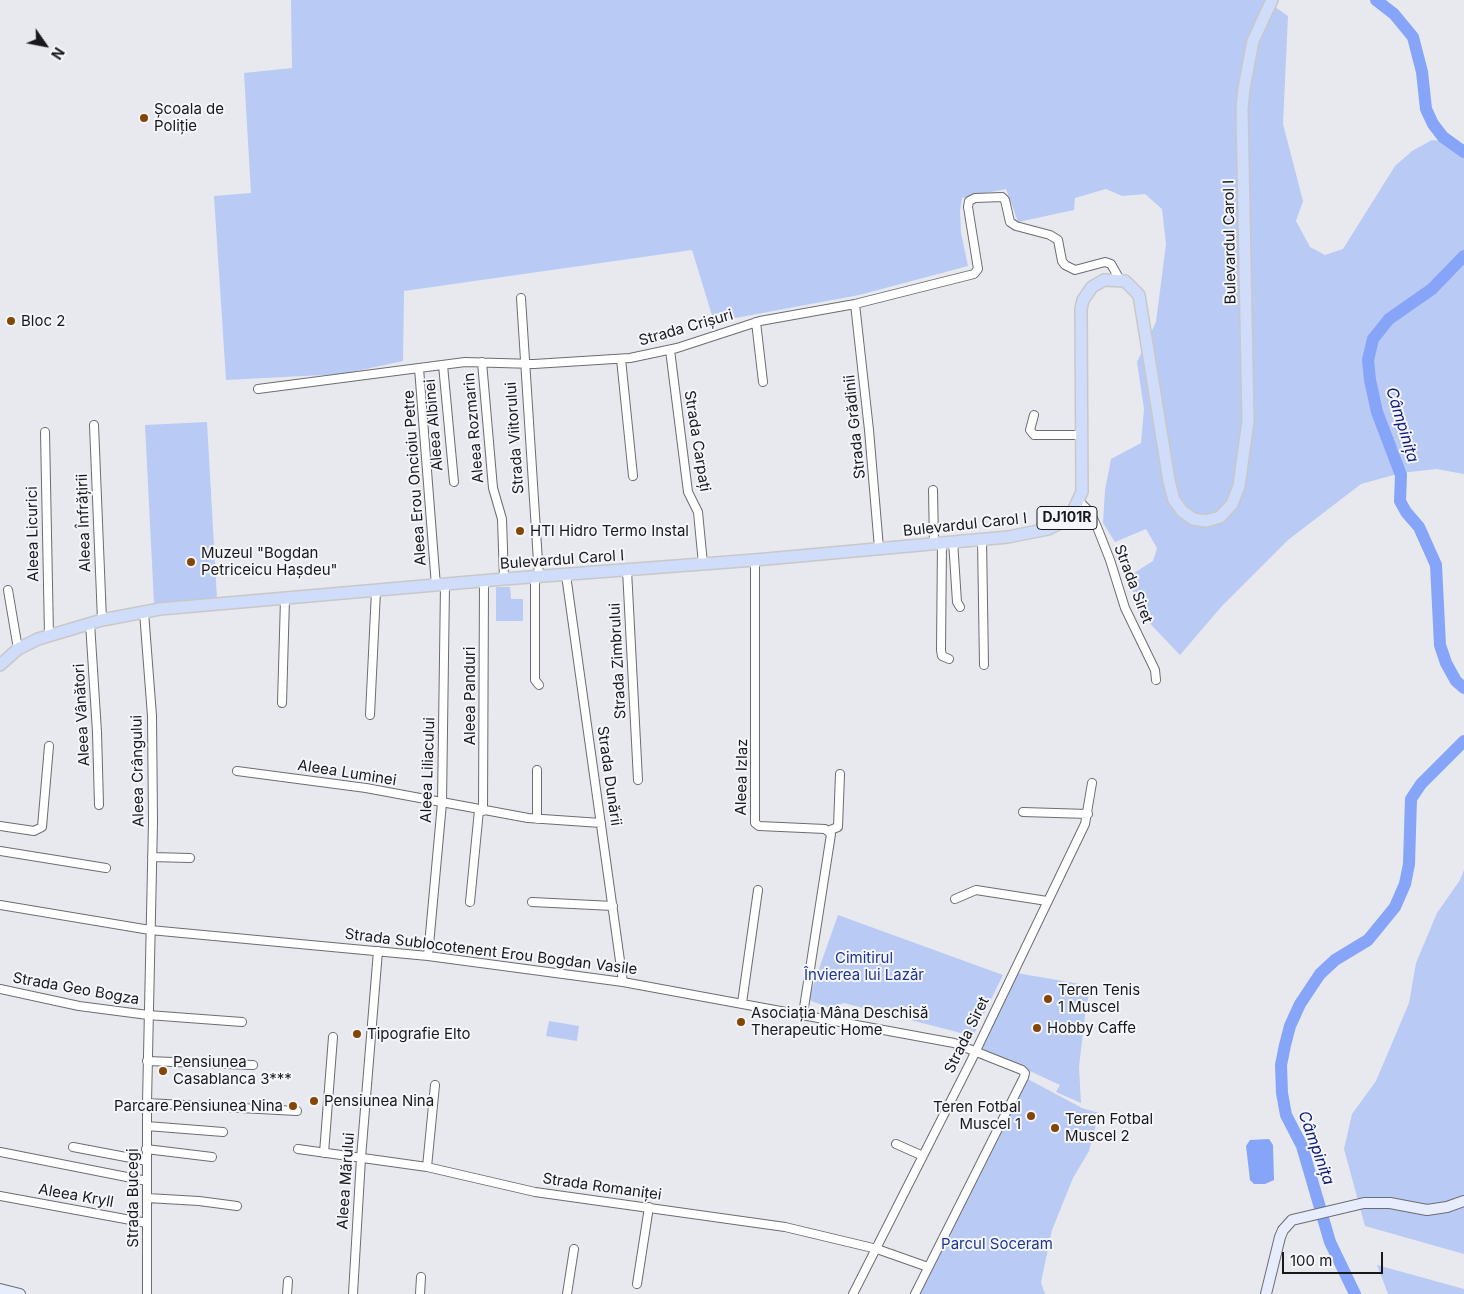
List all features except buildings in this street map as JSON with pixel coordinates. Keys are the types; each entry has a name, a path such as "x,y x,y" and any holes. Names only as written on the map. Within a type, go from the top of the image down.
{"main road":[{"name":"Bulevardul Carol I","path":"2,659 18,649 49,635 102,620 144,612 504,579 755,560 1025,535 1048,529 1067,518 1079,500 1084,485 1081,309 1087,292 1098,282 1104,280 1120,280 1135,289 1141,302 1171,492 1179,507 1188,515 1200,521 1213,520 1226,512 1235,496 1246,439 1249,399 1242,110 1249,54 1257,30 1272,0"}],"street":[{"name":"Strada Crișuri","path":"258,389 443,365 482,362 524,364 621,359 670,350 756,322 855,304 977,272 968,207 972,199 1002,197 1005,200 1010,222 1016,226 1050,235 1058,240 1062,261 1069,268 1075,270 1105,262 1111,264 1116,270 1120,280"},
{"name":"Strada Viitorului","path":"521,298 537,577 535,680 539,685"},
{"name":"Strada Grădinii","path":"855,304 879,548"},
{"path":"756,322 763,382"},
{"name":"Strada Carpați","path":"670,350 688,492 698,512 703,564"},
{"path":"621,359 633,476"},
{"name":"Aleea Rozmarin","path":"482,362 493,488 502,519 504,579"},
{"name":"Aleea Albinei","path":"443,365 454,482"},
{"name":"Aleea Erou Oncioiu Petre","path":"419,368 440,585"},
{"path":"1034,415 1030,430 1034,435 1083,435"},
{"name":"Aleea Înfrățirii","path":"94,425 102,620"},
{"name":"Aleea Licurici","path":"45,432 49,635"},
{"path":"933,490 943,542 960,608"},
{"name":"Strada Siret","path":"1079,500 1090,512 1110,560 1125,608 1155,670 1156,680"},
{"path":"982,539 984,665"},
{"path":"943,542 941,650 942,656 948,659"},
{"name":"Aleea Izlaz","path":"755,560 755,823 760,826 828,831"},
{"name":"Strada Zimbrului","path":"627,570 638,780"},
{"name":"Strada Dunării","path":"566,575 624,982"},
{"name":"Aleea Panduri","path":"470,902 481,810 484,581"},
{"name":"Aleea Liliacului","path":"428,956 442,803 440,585"},
{"path":"8,590 18,649"},
{"path":"370,714 376,591"},
{"path":"282,703 285,599"},
{"name":"Aleea Crângului","path":"144,612 152,716 150,930"},
{"name":"Aleea Vânători","path":"90,623 97,732 99,805"},
{"path":"0,826 34,831 42,827 49,746"},
{"path":"537,770 537,819"},
{"name":"Aleea Luminei","path":"237,771 366,788 537,819 601,823"},
{"path":"803,1014 831,838 828,831 838,827 840,774"},
{"name":"Strada Siret","path":"854,1294 975,1050 1088,814 1092,783"},
{"path":"1023,812 1088,814"},
{"path":"0,851 106,868"},
{"path":"152,857 190,858"},
{"path":"742,1003 758,890"},
{"path":"955,900 976,890 1046,901"},
{"path":"532,902 613,906"},
{"name":"Strada Sublocotenent Erou Bogdan Vasile","path":"0,905 150,930 428,956 624,982 954,1043 975,1050 1025,1073 928,1267"},
{"name":"Strada Bucegi","path":"147,1294 146,1126 150,930"},
{"name":"Aleea Mărului","path":"353,1294 361,1158 378,951"},
{"name":"Strada Geo Bogza","path":"0,989 79,1006 148,1015 242,1022"},
{"path":"324,1153 332,1038"},
{"path":"147,1061 253,1065"},
{"path":"427,1167 435,1086"},
{"path":"147,1103 297,1111"},
{"path":"146,1126 223,1132"},
{"path":"896,1144 923,1156"},
{"path":"73,1147 147,1161"},
{"path":"146,1149 212,1157"},
{"name":"Strada Romaniței","path":"298,1149 427,1167 535,1192 785,1227 876,1249 928,1267"},
{"path":"0,1152 147,1181"},
{"name":"Aleea Kryll","path":"0,1196 147,1223"},
{"path":"147,1198 199,1201 237,1206"},
{"path":"1266,1294 1283,1230 1292,1220 1344,1206 1376,1202 1427,1210 1447,1207 1464,1201"},
{"path":"637,1284 649,1207"},
{"path":"567,1294 574,1249"},
{"path":"915,1294 928,1267"},
{"path":"420,1294 421,1278"},
{"path":"287,1294 288,1281"},
{"path":"0,1289 20,1294"}],"green space":[{"path":"291,0 1265,0 1288,16 1283,124 1303,201 1296,221 1310,247 1325,255 1343,249 1395,166 1412,151 1432,140 1464,144 1464,474 1436,469 1401,473 1361,484 1288,540 1222,606 1180,655 1137,610 1132,588 1134,573 1153,561 1157,548 1146,529 1115,542 1103,523 1105,490 1111,459 1141,443 1144,409 1137,362 1156,322 1166,244 1162,209 1145,194 1122,196 1106,189 1075,198 1074,210 1018,222 1006,189 962,198 960,211 961,233 968,266 859,295 714,322 692,250 404,291 403,361 342,374 226,380 214,196 251,193 244,73 292,68"},
{"path":"207,422 217,599 154,603 145,425"},
{"path":"496,587 510,587 511,599 523,599 523,621 496,621"},
{"path":"1464,870 1464,1254 1365,1226 1344,1149 1352,1114 1376,1081 1409,1003 1416,963 1437,913 1460,880"},
{"name":"Cimitirul Învierea lui Lazăr","path":"838,915 1003,975 973,1036 844,1003 831,1008 808,1000"},
{"name":"Hobby Caffe","path":"1017,973 1091,986 1086,1007 1079,1067 1081,1103 1056,1092 1060,1085 980,1048"},
{"path":"549,1021 579,1026 577,1041 546,1036"},
{"name":"Parcul Soceram","path":"1024,1077 1082,1108 1099,1113 1089,1151 1073,1178 1052,1230 1041,1282 1045,1294 916,1294"},
{"path":"1377,1265 1464,1289 1464,1294 1388,1294"}],"water":[{"path":"1269,1139 1273,1145 1274,1180 1265,1184 1254,1184 1250,1180 1246,1146 1250,1140"}],"waterway":[{"name":"Câmpinița","path":"1376,0 1394,14 1413,37 1422,72 1426,109 1433,124 1443,137 1464,152"},
{"name":"Câmpinița","path":"1464,256 1432,289 1389,319 1373,339 1368,360 1377,412 1401,475 1400,501 1406,512 1419,527 1436,565 1440,645 1446,663 1456,681 1464,688"},
{"name":"Câmpinița","path":"1355,1294 1330,1242 1302,1146 1286,1115 1282,1093 1281,1065 1290,1026 1300,1004 1320,974 1335,960 1368,940 1395,907 1405,884 1409,864 1411,799 1421,784 1464,741"}],"place":[{"name":"Școala de Poliție","path":"144,118"},
{"name":"Bloc 2","path":"11,321"},
{"name":"HTI Hidro Termo Instal","path":"520,531"},
{"name":"Muzeul \"Bogdan Petriceicu Hașdeu\"","path":"191,562"},
{"name":"Teren Tenis 1 Muscel","path":"1048,999"},
{"name":"Asociația Mâna Deschisă Therapeutic Home","path":"741,1022"},
{"name":"Hobby Caffe","path":"1037,1028"},
{"name":"Tipografie Elto","path":"357,1034"},
{"name":"Pensiunea Casablanca 3***","path":"163,1071"},
{"name":"Pensiunea Nina","path":"314,1101"},
{"name":"Parcare Pensiunea Nina","path":"293,1106"},
{"name":"Teren Fotbal Muscel 1","path":"1031,1116"},
{"name":"Teren Fotbal Muscel 2","path":"1055,1128"}]}
